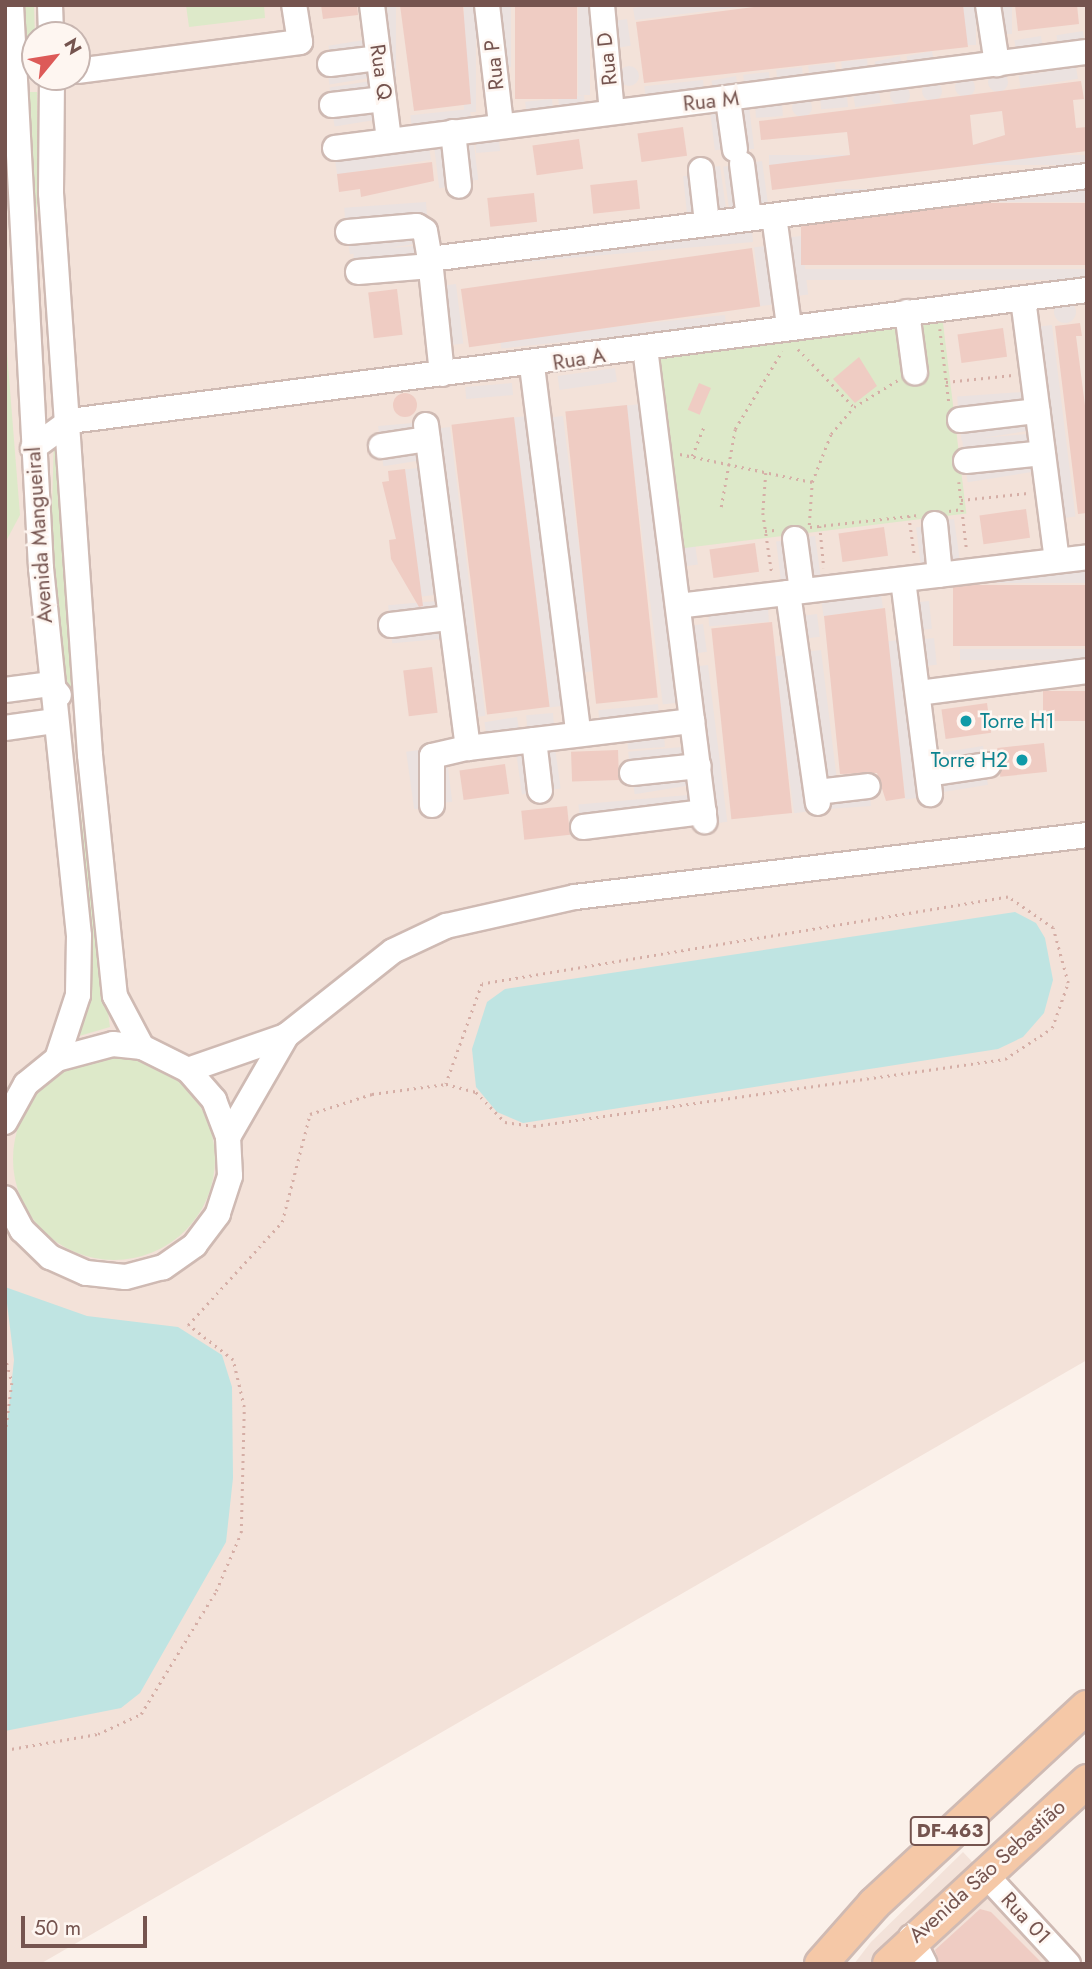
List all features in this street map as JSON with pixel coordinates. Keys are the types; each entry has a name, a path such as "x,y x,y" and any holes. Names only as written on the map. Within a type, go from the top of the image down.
{"main road":[{"name":"DF-463","path":"821,1964 900,1878 1087,1707"},
{"name":"Avenida São Sebastião","path":"889,1964 918,1951 984,1873 1087,1782"}],"street":[{"name":"Avenida Mangueiral","path":"11,5 18,78 16,187 50,684 79,936 78,995 57,1059"},
{"path":"91,69 300,42 294,5"},
{"name":"Rua Q","path":"372,5 389,139"},
{"name":"Rua P","path":"487,5 501,125"},
{"name":"Rua D","path":"601,5 612,112"},
{"path":"989,5 998,64"},
{"name":"Rua M","path":"335,148 501,125 728,100 1087,52"},
{"path":"330,64 378,58"},
{"name":"Avenida Mangueiral","path":"52,91 51,193 71,421 90,755 115,996 142,1047"},
{"path":"332,106 384,99"},
{"path":"728,100 749,218"},
{"path":"453,132 459,186"},
{"path":"701,170 707,223"},
{"path":"358,272 707,223 1087,176"},
{"path":"16,187 30,200 51,193"},
{"path":"774,216 789,326"},
{"path":"348,232 417,226 425,231 431,262 442,374"},
{"name":"Rua A","path":"71,421 442,374 532,366 789,326 1087,290"},
{"path":"1023,299 1057,560"},
{"path":"907,312 915,372"},
{"path":"583,827 705,816 645,348"},
{"path":"532,366 578,732"},
{"path":"960,420 1037,411"},
{"path":"33,448 71,421"},
{"path":"381,446 427,432 448,618 468,748"},
{"path":"966,461 1043,453"},
{"path":"931,517 920,578 918,693 929,784 988,765"},
{"path":"798,531 798,592 817,798 868,786"},
{"path":"678,606 1087,557"},
{"path":"391,625 448,618"},
{"path":"918,693 1087,671"},
{"path":"5,690 50,684 71,711 90,755"},
{"path":"432,805 432,756 578,732 692,721"},
{"path":"5,728 54,722"},
{"path":"534,740 540,791"},
{"path":"632,773 699,766"},
{"path":"188,1070 287,1035 393,951 446,926 507,909 1087,835"},
{"path":"228,1137 287,1035"},
{"path":"5,1122 26,1084 57,1059 84,1048 142,1047 188,1070 214,1100 228,1137 230,1176 218,1213 195,1245 163,1267 125,1277 86,1273 50,1257 22,1230 5,1198"},
{"name":"Rua 01","path":"984,1873 1068,1964"}],"path":[{"path":"721,507 725,463 762,377 790,341 854,407"},
{"path":"798,531 812,482 831,435 854,407 915,372 944,366"},
{"path":"946,382 1033,373"},
{"path":"692,456 704,427"},
{"path":"656,450 812,482"},
{"path":"766,472 765,531 798,592"},
{"path":"961,500 1048,491"},
{"path":"765,531 798,531 909,516 931,517 962,509"},
{"path":"909,516 920,578"},
{"path":"798,592 820,526"},
{"path":"5,1750 98,1734 141,1714 216,1591 241,1533 244,1407 233,1360 188,1325 282,1222 310,1114 372,1094 446,1084 476,1092 505,1122 534,1126 1005,1059 1052,1028 1068,983 1053,928 1008,897 482,984 446,1084"},
{"path":"5,1356 12,1383 5,1437"}],"shaded area":[{"path":"5,5 1087,5 1087,1360 40,1964 5,1964"},
{"path":"385,5 396,5 396,81 385,81"},
{"path":"464,5 476,5 476,112 464,112"},
{"path":"499,5 511,5 511,67 499,67"},
{"path":"578,5 590,5 590,95 578,95"},
{"path":"653,5 755,5 635,20 633,8"},
{"path":"963,5 976,5 976,45 963,45"},
{"path":"999,5 1012,5 1012,34 999,34"},
{"path":"627,19 631,46 619,47 615,21"},
{"path":"1083,31 1085,43 1058,47 1056,35"},
{"path":"1041,36 1043,48 1016,52 1014,40"},
{"path":"364,40 366,53 330,58 328,46"},
{"path":"932,51 934,61 908,66 906,56"},
{"path":"900,56 902,65 877,71 875,62"},
{"path":"867,59 868,69 842,72 841,62"},
{"path":"835,63 836,73 809,76 808,66"},
{"path":"369,66 371,78 329,84 328,73"},
{"path":"629,66 636,69 639,76 636,83 629,86 622,83 619,76 622,69"},
{"path":"802,67 803,77 777,80 776,70"},
{"path":"1076,67 1078,79 1021,88 1019,76"},
{"path":"769,72 770,81 744,84 743,75"},
{"path":"998,72 1005,75 1008,82 1005,89 998,92 991,89 988,82 991,75"},
{"path":"736,76 738,86 713,91 711,81"},
{"path":"965,77 972,80 975,87 972,94 965,97 958,94 955,87 958,80"},
{"path":"703,80 704,90 645,96 644,86"},
{"path":"371,81 373,94 332,100 330,88"},
{"path":"932,81 939,84 942,91 939,98 932,101 925,98 922,91 925,84"},
{"path":"900,85 907,88 910,95 907,102 900,105 893,102 890,95 893,88"},
{"path":"879,92 881,103 855,107 853,97"},
{"path":"584,95 585,105 559,108 558,98"},
{"path":"847,95 848,107 821,109 820,97"},
{"path":"802,97 809,100 812,107 809,114 802,117 795,114 792,107 795,100"},
{"path":"552,99 553,109 526,112 525,102"},
{"path":"782,103 783,116 756,118 755,105"},
{"path":"749,106 754,149 741,150 736,108"},
{"path":"374,107 376,120 335,126 333,114"},
{"path":"470,109 471,119 411,125 410,115"},
{"path":"723,110 728,149 715,150 710,112"},
{"path":"499,139 500,151 476,153 475,141"},
{"path":"447,145 452,187 439,188 434,147"},
{"path":"474,145 478,180 465,181 461,147"},
{"path":"429,147 431,160 337,175 335,162"},
{"path":"769,155 1087,155 1087,165 769,165"},
{"path":"762,161 768,204 755,205 749,163"},
{"path":"735,165 741,207 729,208 723,167"},
{"path":"720,166 726,208 713,209 707,168"},
{"path":"695,175 699,213 687,214 683,176"},
{"path":"835,189 1087,189 1087,202 835,202"},
{"path":"426,202 427,215 345,221 344,208"},
{"path":"420,230 422,243 350,254 348,241"},
{"path":"752,230 753,242 450,268 449,256"},
{"path":"801,236 808,295 796,296 789,237"},
{"path":"416,246 417,259 354,263 353,250"},
{"path":"767,246 773,305 760,306 754,247"},
{"path":"804,269 1087,269 1087,280 804,280"},
{"path":"456,284 463,344 453,345 446,285"},
{"path":"1065,301 1075,308 1076,312 1069,322 1065,323 1055,316 1054,312 1061,302"},
{"path":"725,315 726,325 501,349 500,339"},
{"path":"1052,325 1076,517 1064,518 1040,326"},
{"path":"615,368 617,382 560,390 558,376"},
{"path":"512,383 513,395 466,399 465,387"},
{"path":"1023,392 1024,405 958,410 957,397"},
{"path":"640,404 677,703 663,704 626,406"},
{"path":"527,416 563,706 550,707 514,418"},
{"path":"563,416 594,671 581,673 550,418"},
{"path":"1026,418 1028,431 962,441 960,428"},
{"path":"413,423 414,435 379,438 378,426"},
{"path":"450,427 485,716 473,717 437,429"},
{"path":"1028,434 1029,446 963,452 962,440"},
{"path":"416,448 418,461 383,466 381,453"},
{"path":"1031,460 1033,472 968,482 966,470"},
{"path":"418,468 434,595 421,597 405,470"},
{"path":"689,501 698,564 685,566 676,503"},
{"path":"954,519 960,561 947,562 941,521"},
{"path":"928,526 933,564 921,565 916,527"},
{"path":"815,536 821,578 808,579 802,538"},
{"path":"789,540 794,581 781,582 776,542"},
{"path":"949,569 1087,569 1087,583 949,583"},
{"path":"881,594 883,608 824,616 822,602"},
{"path":"436,601 437,613 389,617 388,605"},
{"path":"929,601 932,629 921,630 918,602"},
{"path":"768,608 769,622 709,626 708,612"},
{"path":"817,614 820,637 806,639 803,616"},
{"path":"703,624 707,652 695,653 691,626"},
{"path":"439,627 440,639 392,643 391,631"},
{"path":"934,638 937,665 925,666 922,639"},
{"path":"899,640 918,798 905,799 886,642"},
{"path":"960,649 1087,649 1087,660 960,660"},
{"path":"821,650 836,776 824,778 808,652"},
{"path":"785,655 807,811 794,813 772,657"},
{"path":"708,665 727,822 714,823 695,667"},
{"path":"658,704 659,713 599,719 598,710"},
{"path":"553,713 554,725 527,727 526,715"},
{"path":"517,717 519,730 486,735 484,722"},
{"path":"664,734 665,747 628,750 627,737"},
{"path":"983,746 985,758 938,765 937,753"},
{"path":"682,747 683,759 629,764 628,752"},
{"path":"555,748 561,789 548,790 542,750"},
{"path":"419,750 427,807 414,809 406,752"},
{"path":"529,751 535,793 522,794 516,753"},
{"path":"447,759 452,802 439,803 434,761"},
{"path":"685,773 687,786 635,794 633,781"},
{"path":"986,773 988,785 941,792 940,780"},
{"path":"870,793 871,806 827,809 826,796"},
{"path":"688,795 689,807 579,817 578,805"},
{"path":"963,1852 1068,1964 854,1964 871,1942"}],"green space":[{"path":"21,5 34,5 34,21 22,21"},
{"path":"186,5 264,5 265,18 189,27"},
{"path":"23,92 37,92 37,430 23,430"},
{"path":"942,315 966,514 681,549 656,350"},
{"path":"5,327 20,515 5,543"},
{"path":"54,436 75,700 62,686 50,581"},
{"path":"68,719 110,1027 76,1037 91,974"},
{"path":"114,1058 153,1066 186,1087 207,1120 215,1159 207,1198 186,1231 153,1252 114,1260 75,1252 42,1231 21,1198 13,1159 21,1120 42,1087 75,1066"}],"water":[{"path":"1015,912 1036,923 1045,938 1053,980 1044,1013 1023,1037 998,1049 523,1123 497,1112 476,1087 472,1049 487,1002 505,989"},
{"path":"5,1287 87,1316 178,1327 222,1355 232,1387 233,1478 226,1542 140,1693 121,1708 5,1731 5,1443 14,1360"}],"building":[{"path":"321,5 357,5 358,15 323,19"},
{"path":"400,5 463,5 471,104 414,111"},
{"path":"515,5 577,5 577,99 515,99"},
{"path":"769,5 963,5 968,47 644,83 636,22"},
{"path":"1015,5 1077,5 1079,24 1018,31"},
{"path":"1081,81 1084,99 1073,100 1076,128 1087,127 1087,151 772,190 769,165 850,155 847,132 761,140 759,121","holes":["1002,111 1005,135 973,145 970,115"]},
{"path":"683,127 687,156 641,162 637,133"},
{"path":"579,139 583,169 537,175 532,146"},
{"path":"432,162 434,181 361,197 360,189 339,192 337,174"},
{"path":"637,180 640,209 593,214 590,185"},
{"path":"534,193 537,222 490,227 487,198"},
{"path":"801,203 1087,203 1087,265 801,265"},
{"path":"752,248 760,306 469,347 461,289"},
{"path":"397,289 403,335 374,338 368,293"},
{"path":"1080,323 1082,336 1076,336 1087,421 1087,513 1078,514 1055,326"},
{"path":"1003,328 1007,357 961,363 957,334"},
{"path":"859,357 877,386 855,403 833,379"},
{"path":"699,383 711,388 700,415 688,410"},
{"path":"405,393 414,396 417,405 414,414 405,417 396,414 393,405 396,396"},
{"path":"627,405 658,697 596,704 565,411"},
{"path":"514,417 550,707 487,715 451,425"},
{"path":"405,469 423,606 419,607 391,559 389,540 396,539 382,482 389,481 388,471"},
{"path":"1026,509 1030,538 983,544 979,516"},
{"path":"884,527 888,556 842,562 838,533"},
{"path":"755,543 759,572 713,578 709,549"},
{"path":"953,585 1087,585 1087,646 953,646"},
{"path":"885,608 905,798 886,801 877,773 840,774 824,616"},
{"path":"772,622 792,813 731,819 711,628"},
{"path":"432,667 438,713 409,716 403,671"},
{"path":"1043,691 1087,691 1087,721 1043,721"},
{"name":"Torre H1","path":"987,703 991,733 946,739 941,709"},
{"name":"Torre H2","path":"1044,743 1047,772 1000,777 997,748"},
{"path":"618,750 619,780 572,782 571,752"},
{"path":"505,764 509,794 464,800 459,770"},
{"path":"567,806 570,835 524,840 521,811"},
{"path":"980,1909 991,1912 1043,1964 940,1964 935,1950"}],"place":[{"name":"Torre H1","path":"966,721"},
{"name":"Torre H2","path":"1022,760"}]}
